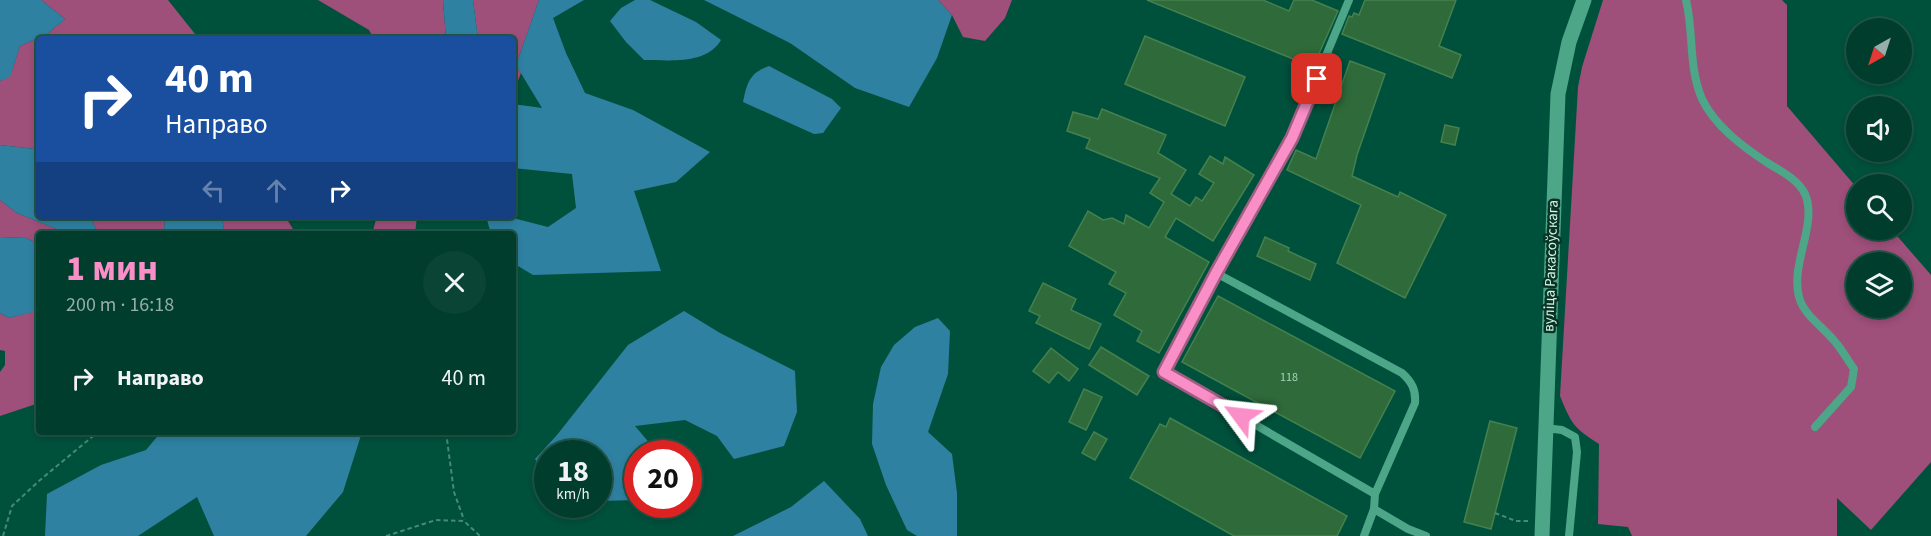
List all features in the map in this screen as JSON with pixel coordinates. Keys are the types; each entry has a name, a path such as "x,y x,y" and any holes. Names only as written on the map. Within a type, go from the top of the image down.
{"street":[{"name":"вуліца Ракасоўскага","path":"1542,536 1558,94 1569,42 1584,0"}],"lane":[{"path":"1349,0 1292,138 1216,273 1164,372 1375,494"},
{"path":"1686,0 1690,54 1702,98 1713,116 1753,153 1793,179 1804,192 1808,210 1797,276 1799,298 1854,369 1851,387 1815,427"},
{"path":"1216,273 1402,373 1410,381 1414,389 1415,403 1375,494 1374,509 1364,536"},
{"path":"1545,428 1562,430 1575,437 1577,452 1569,536"},
{"path":"1374,509 1407,529 1426,536"}],"path":[{"path":"3,536 12,506 94,435"},
{"path":"446,435 454,492 465,521 480,536"},
{"path":"1495,513 1516,521 1528,521"},
{"path":"386,536 436,520 465,521"}],"shaded area":[{"path":"41,0 168,0 197,36 42,36 65,19"},
{"path":"318,0 443,0 446,36 372,36 369,30"},
{"path":"473,0 539,0 516,65 516,36 478,36"},
{"path":"938,0 1012,0 1005,18 985,41 963,37 952,15"},
{"path":"1603,0 1782,0 1787,5 1787,106 1846,175 1846,240 1901,240 1911,252 1846,252 1846,318 1912,318 1912,253 1931,275 1931,462 1871,530 1837,498 1837,536 1632,536 1628,527 1598,524 1599,444 1574,424 1560,396 1578,87"},
{"path":"36,39 36,150 0,145 0,81 10,76 20,46"},
{"path":"516,65 521,73 516,86"},
{"path":"0,200 17,213 62,231 36,231 36,243 26,238 0,237"},
{"path":"91,219 165,219 164,231 97,231"},
{"path":"287,219 294,231 224,231 222,220"},
{"path":"376,219 417,219 415,231 373,231"},
{"path":"36,311 36,404 0,416 0,372 5,365 5,351 0,350 0,313 9,318"}],"water":[{"path":"0,0 41,0 65,19 47,34 36,36 36,39 20,46 10,77 0,81"},
{"path":"443,0 473,0 478,36 446,36"},
{"path":"539,0 584,0 553,18 585,93 633,110 710,152 676,182 634,191 661,271 533,275 516,265 516,231 490,231 487,219 516,219 548,227 576,208 572,174 516,168 516,104 542,108 516,65"},
{"path":"635,0 650,0 696,22 721,40 706,54 697,57 676,60 644,60 610,21 621,8"},
{"path":"704,0 938,0 952,15 937,58 909,107 855,88 790,43"},
{"path":"769,66 832,99 841,108 823,133 814,134 743,102 750,79 757,72"},
{"path":"0,145 35,149 36,219 91,219 97,231 62,231 17,213 0,200"},
{"path":"165,219 221,219 224,231 164,231"},
{"path":"0,237 26,238 36,243 36,311 9,318 0,313"},
{"path":"684,311 720,333 795,371 797,412 784,446 734,459 717,436 685,420 635,426 647,440 624,440 624,500 612,501 612,440 552,440 628,345"},
{"path":"938,318 950,331 948,374 928,432 952,454 957,493 957,536 917,536 907,530 886,485 872,444 873,404 881,367 894,345 915,327"},
{"path":"158,435 361,435 343,492 306,536 214,536 197,497 138,536 45,536 47,494 101,465 146,450"},
{"path":"824,481 860,519 868,536 733,536 791,507"}],"building":[{"path":"1147,0 1263,0 1289,11 1294,0 1312,0 1338,11 1313,67"},
{"path":"1365,0 1456,0 1439,46 1461,55 1452,78 1342,34 1349,16 1352,17 1354,13 1359,15"},
{"path":"1145,36 1245,77 1225,126 1125,84"},
{"path":"1350,61 1385,74 1352,176 1398,197 1400,192 1446,215 1405,298 1337,263 1361,205 1287,170 1296,150 1316,159"},
{"path":"1102,109 1166,135 1158,153 1186,170 1171,194 1190,206 1196,197 1202,201 1214,183 1199,174 1210,156 1223,164 1225,157 1254,175 1213,241 1176,218 1165,237 1209,262 1159,353 1137,341 1142,331 1114,315 1126,293 1109,284 1116,272 1069,246 1088,211 1103,220 1112,218 1124,224 1126,215 1149,228 1164,202 1150,193 1160,178 1086,148 1090,139 1067,131 1073,112 1098,119"},
{"path":"1445,125 1459,128 1455,145 1441,142"},
{"path":"1265,237 1316,264 1310,280 1257,256"},
{"path":"1043,283 1076,299 1071,310 1101,324 1089,349 1036,323 1040,316 1029,311"},
{"path":"1218,296 1395,391 1360,458 1182,362"},
{"path":"1101,347 1149,376 1137,395 1089,365"},
{"path":"1051,348 1078,369 1069,381 1058,372 1049,383 1033,371"},
{"path":"1084,389 1102,397 1086,430 1069,422"},
{"path":"1170,418 1347,516 1337,536 1234,536 1130,478 1160,424 1166,427"},
{"path":"1490,421 1517,428 1491,529 1464,522"},
{"path":"1094,432 1107,439 1095,460 1082,453"}],"route":[{"path":"1241,416 1164,372 1216,273 1292,138 1317,79"}]}
